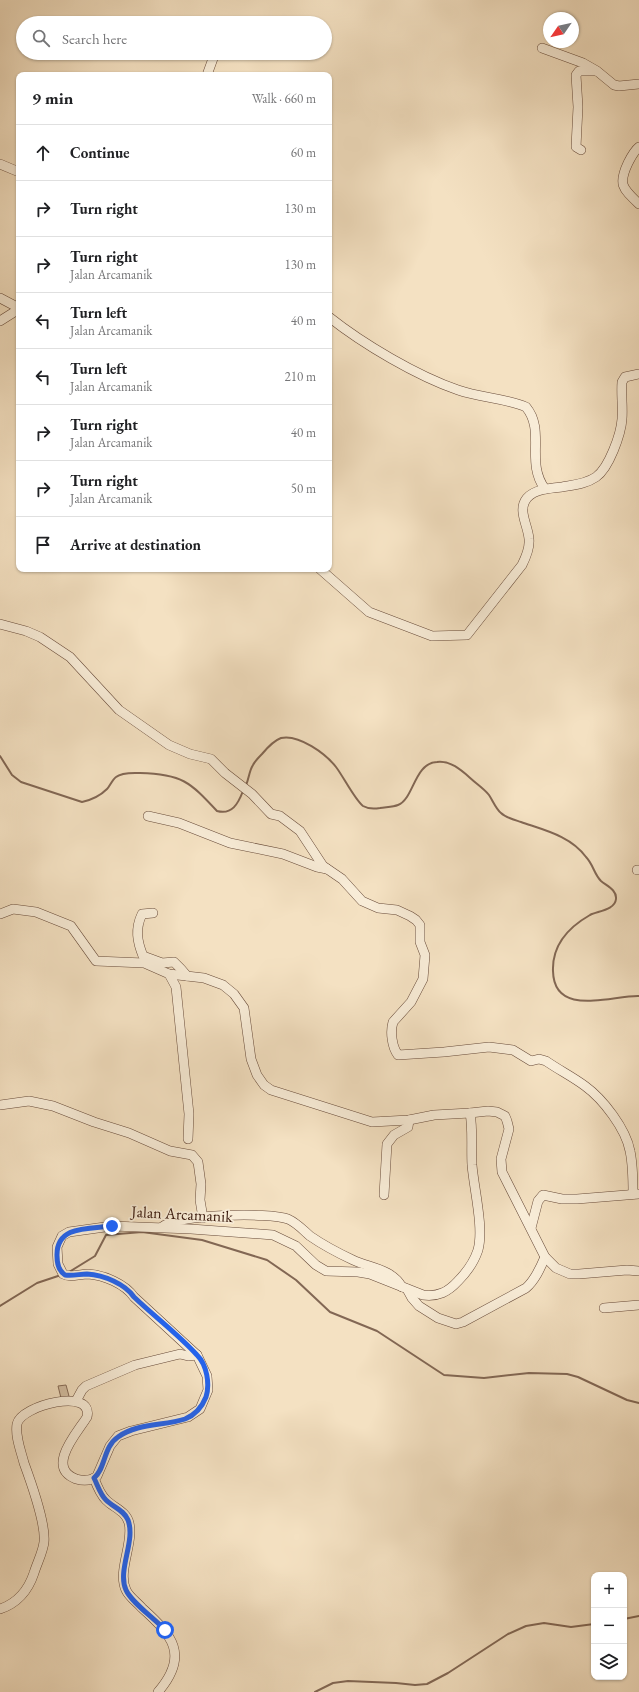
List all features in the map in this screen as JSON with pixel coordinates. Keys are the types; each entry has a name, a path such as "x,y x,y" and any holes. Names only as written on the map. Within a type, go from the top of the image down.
{"street":[{"path":"542,48 583,63 597,70 614,85 639,84"},
{"path":"208,72 212,60"},
{"path":"581,150 576,147 575,144 577,128 576,75 579,71 597,70"},
{"path":"639,146 633,153 622,176 622,183 639,204"},
{"path":"0,164 16,171"},
{"path":"0,298 16,307"},
{"path":"0,321 16,311"},
{"path":"332,319 398,362 434,380 458,390 526,407 532,413 536,429 535,466 538,476 545,489"},
{"path":"323,572 369,612 432,636 467,635 522,565 527,554 529,539 523,504 528,497 545,489 583,483 597,476 608,461 617,440 622,420 622,382 625,377 639,374"},
{"path":"0,624 26,631 70,657 119,710 169,745 190,754 211,759 225,773 252,794 271,814 280,816 300,831 321,863 342,879 362,901 378,908 397,910 410,916 420,925 420,942 425,955 424,969 422,979 411,1002 393,1022 392,1038 398,1055 489,1047 509,1049 531,1061 539,1059 546,1061 592,1091 615,1119 627,1139 632,1161 636,1194 577,1199 562,1199 543,1195 538,1201 530,1228"},
{"path":"148,816 178,824 230,843 283,854 316,867 330,869"},
{"path":"0,914 14,909 36,912 71,926 96,961 144,963 169,974 204,978 223,985 234,994 244,1008 251,1059 257,1075 264,1085 271,1090 372,1122 409,1120 434,1115 488,1111 497,1112 505,1116 509,1130 501,1159 502,1172 545,1257 556,1268 570,1274 627,1270 639,1271"},
{"path":"153,913 142,914 137,928 138,943 143,956 162,963 174,962 187,976"},
{"path":"169,974 176,988 190,1114 188,1139"},
{"path":"0,1105 29,1101 53,1106 94,1122 129,1133 170,1151 192,1155 196,1159 199,1166 201,1184 200,1200 204,1218"},
{"name":"Jalan Arcamanik","path":"94,1478 98,1473 110,1446 118,1436 131,1431 192,1416 200,1409 205,1399 209,1383 208,1376 197,1355 134,1297 130,1291 105,1278 88,1274 65,1275 61,1271 58,1264 58,1243 62,1236 69,1232 112,1226 191,1229 273,1235 296,1246 316,1265 326,1271 363,1273 430,1296 442,1294 454,1286 466,1272 476,1256 479,1233 472,1164 470,1113"},
{"path":"384,1195 387,1144 394,1135 408,1127 409,1120"},
{"path":"162,1228 170,1223 246,1214 266,1215 289,1220 322,1243 352,1260 393,1275 415,1302 445,1322 459,1323 526,1288 537,1275 545,1257"},
{"path":"604,1308 639,1305"},
{"path":"76,1401 86,1386 135,1365 180,1354 188,1356 197,1355"},
{"path":"0,1609 18,1599 27,1589 44,1543 43,1525 18,1444 17,1424 20,1418 27,1412 65,1401 76,1401 85,1407 87,1413 66,1448 63,1455 64,1464 68,1474 77,1479 88,1480 94,1478 103,1496 125,1514 129,1523 130,1532 124,1578 125,1589 136,1602 165,1630 175,1649 175,1662 158,1692"}],"shaded area":[{"path":"66,1385 69,1396 61,1398 58,1386"}],"waterway":[{"path":"246,785 255,762 270,745 281,738 296,739 304,742 326,756 336,767 360,803 369,808 376,809 398,805 408,796 419,774 423,768 429,764 443,762 453,765 486,792 503,815 556,835 573,844 588,860 601,881 615,893 616,899 613,906 590,915 575,925 563,938 559,945 555,953 553,971 556,986 563,995 586,1001 639,996"},
{"path":"0,756 12,775 21,782 82,802 98,796 107,789 116,777 121,774 128,773 166,775 176,778 192,786 217,811 222,812 230,810 234,807 243,791"},
{"path":"69,1272 95,1256 106,1235 142,1232 202,1240 267,1260 296,1280 330,1312 377,1331 444,1375 484,1378 529,1373 567,1374 578,1377 627,1400 639,1403"},
{"path":"0,1306 37,1283 61,1275"},
{"path":"627,1618 639,1616"},
{"path":"315,1692 333,1683 348,1681 415,1685 427,1684 448,1673 508,1634 526,1626 544,1623 571,1627 591,1624"}],"route":[{"path":"112,1226 76,1230 64,1234 57,1247 58,1264 61,1271 65,1275 71,1276 88,1274 105,1278 130,1291 134,1297 197,1355 204,1366 209,1383 205,1399 200,1409 192,1416 131,1431 118,1436 110,1446 103,1459 97,1476 94,1478 100,1493 110,1504 122,1511 128,1518 130,1532 124,1578 125,1589 127,1593 165,1630"}]}
